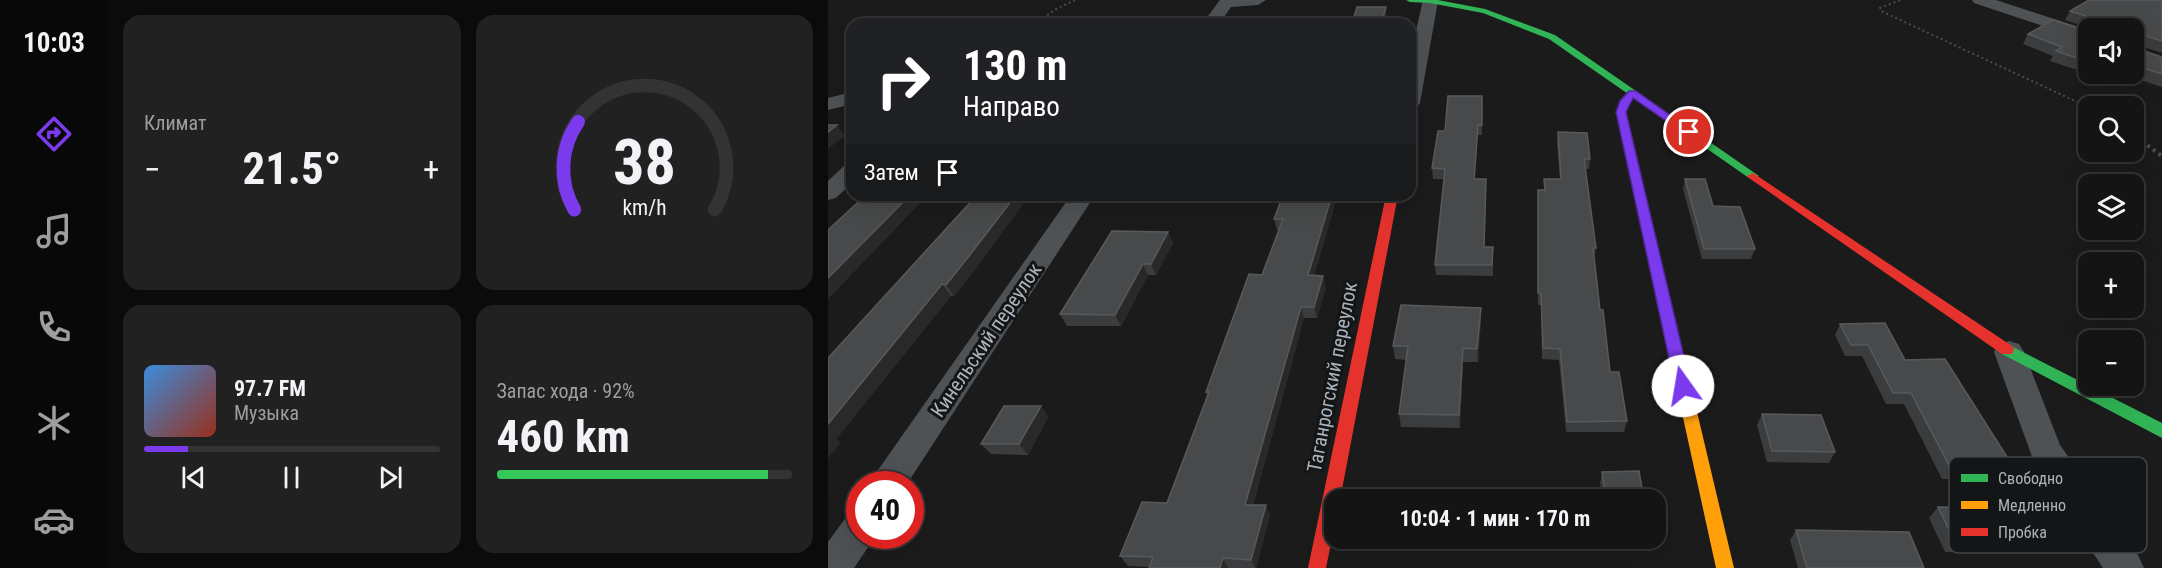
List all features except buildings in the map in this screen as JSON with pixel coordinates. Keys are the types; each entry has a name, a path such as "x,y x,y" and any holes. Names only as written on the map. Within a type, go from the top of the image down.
{"street":[{"path":"1215,18 1226,3 1258,0"},
{"path":"1410,0 1430,1 1485,11 1552,38 2009,352 2162,431"},
{"path":"1980,0 2078,33"},
{"path":"1416,72 1430,1"},
{"path":"1632,93 1625,101 1621,112 1725,568"},
{"path":"828,104 846,100"},
{"path":"828,193 846,176"},
{"name":"Кинельский переулок","path":"897,471 1079,201"},
{"name":"Таганрогский переулок","path":"1317,568 1391,201"},
{"path":"2009,352 2049,457"},
{"path":"832,568 846,548"},
{"path":"2115,553 2125,568"}],"path":[{"path":"1043,18 1075,0"},
{"path":"1900,0 1880,8 1883,12 2078,102"},
{"path":"2144,143 2162,156"}],"traffic: fast":[{"path":"1410,0 1430,1 1485,11 1552,37 1753,176"},
{"path":"2007,350 2162,431"}],"traffic: slow":[{"path":"1633,93 1625,101 1621,112 1725,568"}],"traffic: jam":[{"path":"1753,176 2007,350"},
{"path":"1317,568 1391,201"}],"route":[{"path":"1683,386 1621,112 1625,101 1632,93 1689,132"}]}
